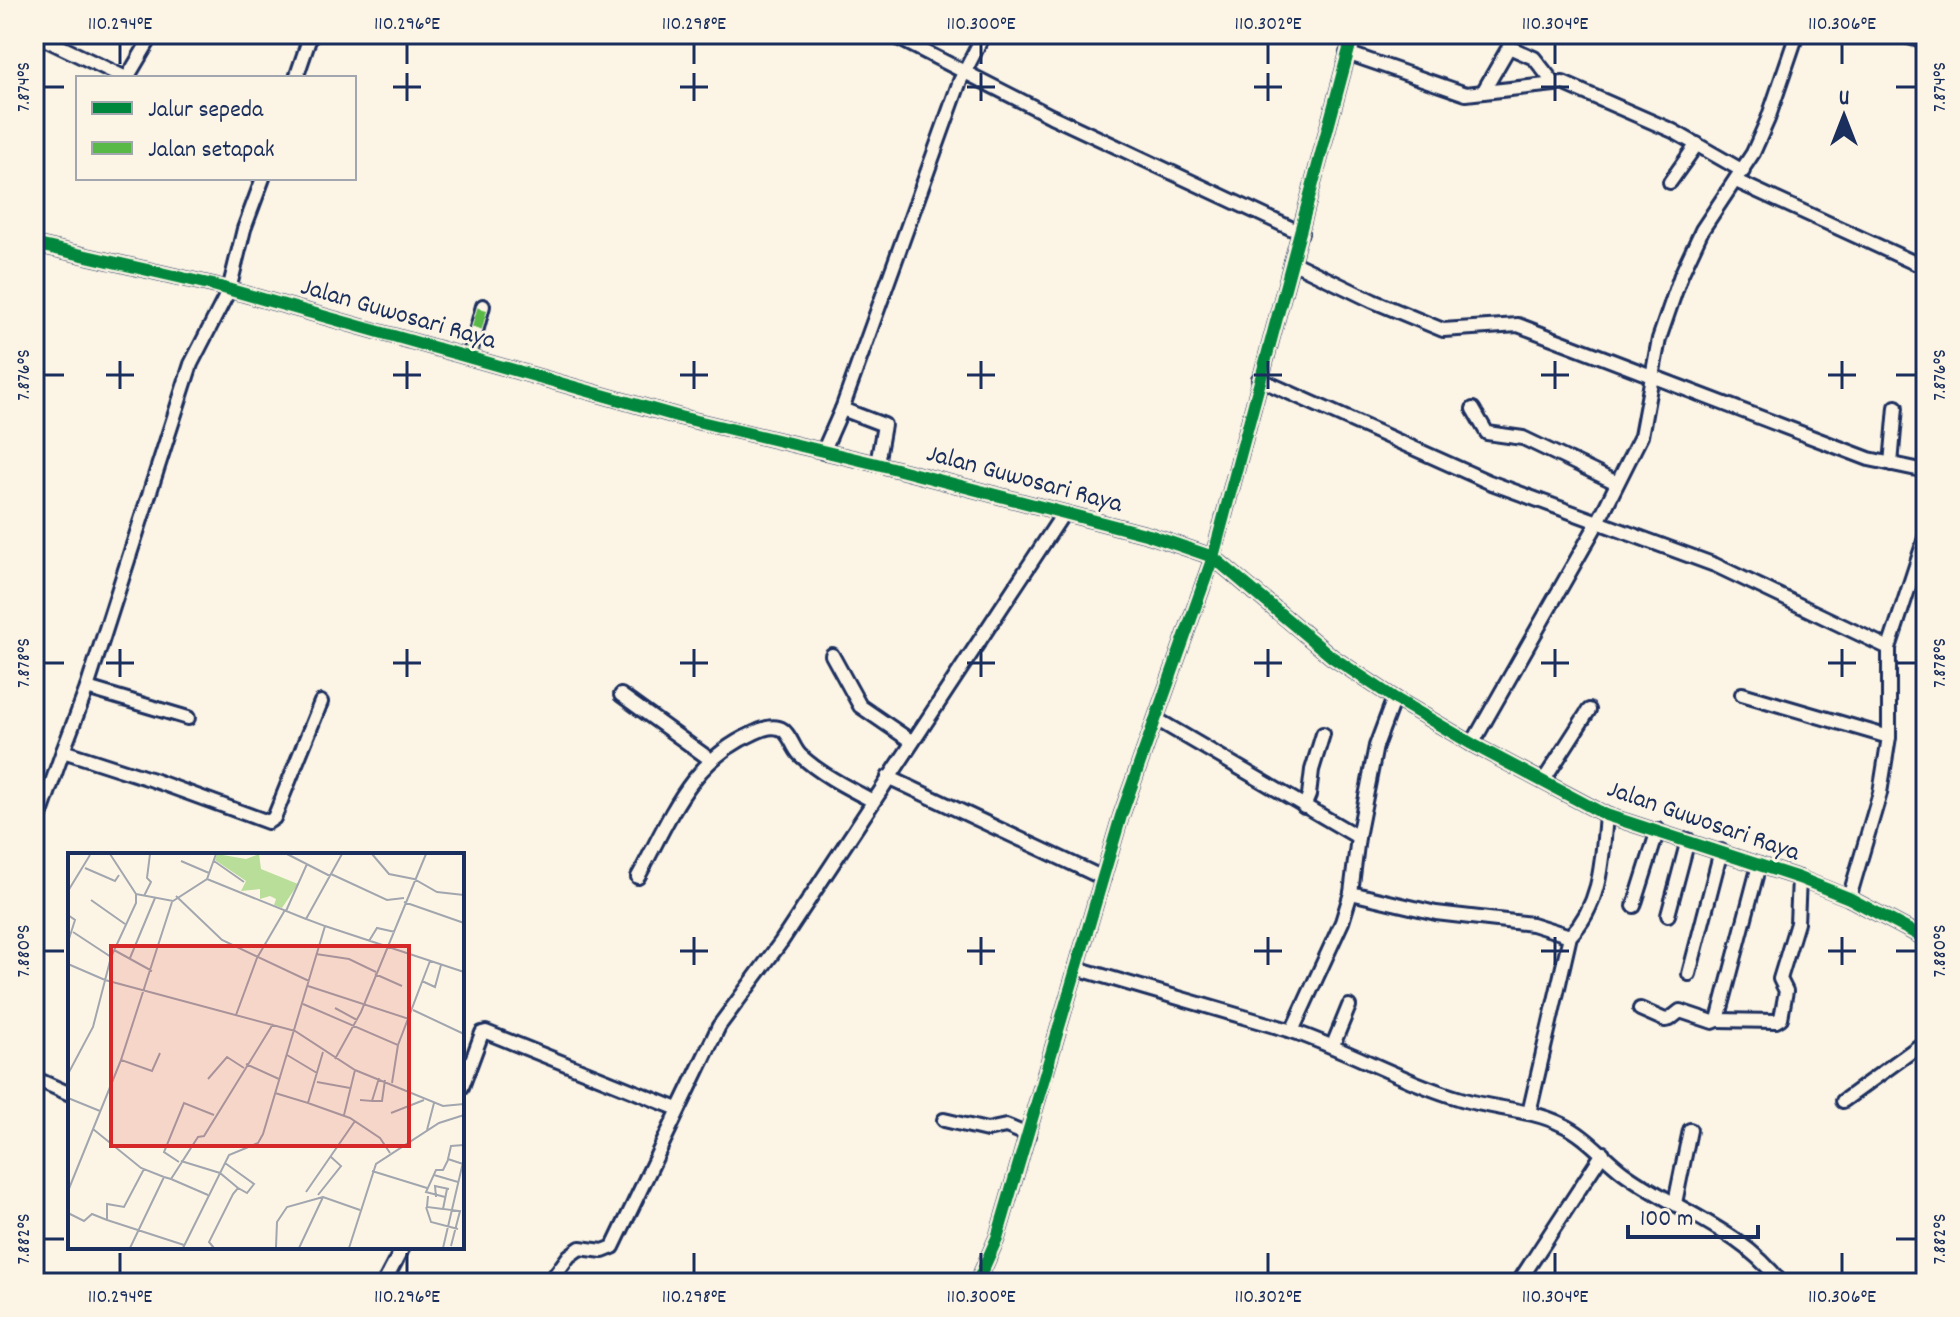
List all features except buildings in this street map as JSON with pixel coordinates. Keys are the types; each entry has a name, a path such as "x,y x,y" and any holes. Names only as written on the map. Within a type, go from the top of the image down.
{"street":[{"path":"34,34 123,76"},
{"path":"128,76 153,34"},
{"path":"297,76 311,34"},
{"path":"890,34 1051,116 1301,233"},
{"path":"823,452 842,409 965,71 984,34"},
{"path":"977,1283 997,1238 1103,878 1213,557 1353,34"},
{"path":"1472,744 1598,522 1645,425 1659,339 1681,275 1702,230 1740,176 1768,119 1797,34"},
{"path":"1899,34 1926,42"},
{"path":"1483,92 1509,47 1534,58 1553,82"},
{"path":"1347,53 1466,94 1563,83 1673,131 1697,144 1740,176 1915,263"},
{"path":"1670,182 1697,144"},
{"path":"34,833 87,688 191,364 229,290 244,229 262,180"},
{"name":"Jalan Guwosari Raya","path":"34,244 229,290 680,417 877,464 1149,535 1213,557 1332,657 1472,744 1606,815 1799,878 1849,898 1926,939"},
{"path":"1292,262 1443,330 1518,325 1869,459 1926,471"},
{"path":"469,357 483,306"},
{"path":"1259,379 1489,482 1715,565 1889,648"},
{"path":"1891,464 1896,407"},
{"path":"842,409 884,425 877,464"},
{"path":"1473,409 1487,433 1523,438 1617,483"},
{"path":"549,1283 569,1256 580,1248 603,1251 613,1247 719,1026 781,942 1063,514"},
{"path":"1849,898 1880,793 1889,737 1889,648 1926,535"},
{"path":"832,655 860,706 911,741"},
{"path":"87,688 188,718"},
{"path":"1742,694 1889,737"},
{"path":"621,695 711,760"},
{"path":"1292,1031 1342,922 1351,893 1358,837 1376,746 1394,698"},
{"path":"63,751 268,822 274,818 321,702"},
{"path":"1544,780 1589,710"},
{"path":"1156,719 1358,837"},
{"path":"638,877 689,782 711,760 741,739 774,727 782,729 802,757 839,783 873,801"},
{"path":"1304,807 1323,734"},
{"path":"888,777 1103,878"},
{"path":"1529,1113 1570,936 1584,922 1592,906 1606,815"},
{"path":"1634,906 1658,830"},
{"path":"1668,915 1688,840"},
{"path":"1689,974 1721,851"},
{"path":"1718,1020 1759,865"},
{"path":"1640,1009 1665,1020 1680,1011 1713,1022 1776,1021 1781,1018 1786,991 1780,979 1797,923 1799,878"},
{"path":"1351,893 1436,913 1532,924 1570,936"},
{"path":"1076,968 1292,1031 1459,1098 1529,1113 1567,1127 1623,1172 1759,1257 1781,1283"},
{"path":"1333,1045 1349,1006"},
{"path":"464,1082 482,1033 486,1032 678,1109"},
{"path":"1843,1101 1926,1041"},
{"path":"34,1078 68,1093"},
{"path":"944,1120 985,1129 1006,1126 1028,1135"},
{"path":"1675,1203 1690,1130"},
{"path":"1518,1283 1603,1153"},
{"path":"384,1283 402,1249"}],"marked path":[{"path":"469,357 483,306"}],"cycle path":[{"path":"977,1283 997,1238 1121,816 1213,557 1353,34"},
{"path":"34,244 213,285 680,417 877,464 1149,535 1213,557 1332,657 1472,744 1606,815 1799,878 1849,898 1926,939"}]}
